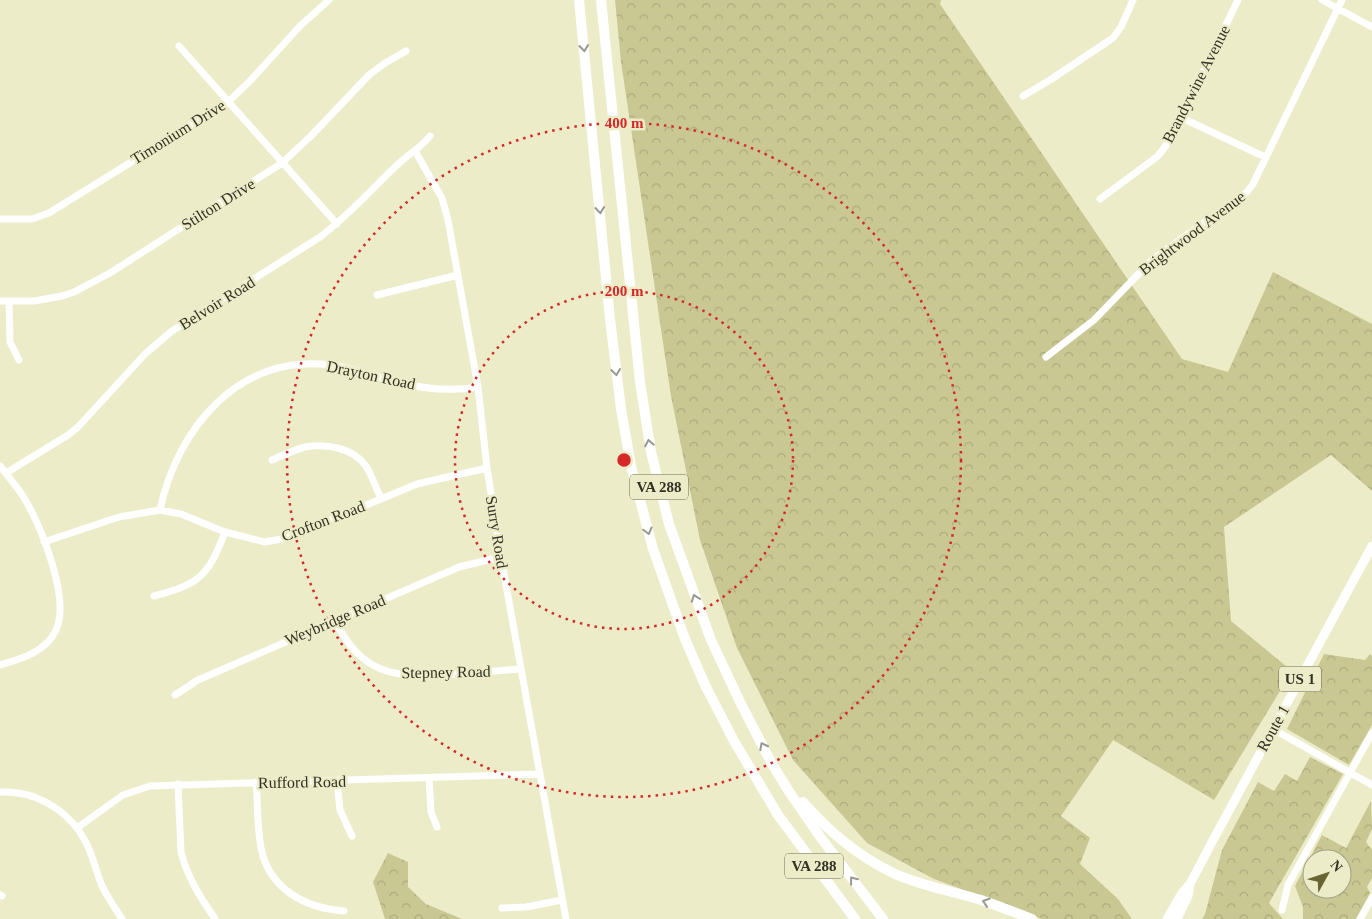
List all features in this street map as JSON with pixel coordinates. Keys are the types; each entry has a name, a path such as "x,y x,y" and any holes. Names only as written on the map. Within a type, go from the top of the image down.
{"highway":[{"name":"VA 288","path":"579,0 621,409 631,466 653,549 685,639 704,684 734,741 778,815 855,919"},
{"name":"VA 288","path":"601,0 640,382 651,452 669,524 711,640 772,764 836,858 883,919"},
{"path":"790,793 800,799 816,818 842,840 877,864 906,878 982,900 1032,919"},
{"path":"838,897 849,919"}],"main road":[{"name":"Route 1","path":"1167,919 1182,893 1190,884 1372,546"},
{"name":"Route 1","path":"1176,919 1188,896 1190,884"}],"street":[{"name":"Timonium Drive","path":"0,219 32,219 49,213 228,102 250,81 300,26 329,0"},
{"path":"1023,96 1113,38 1121,27 1134,0"},
{"name":"Brandywine Avenue","path":"1100,199 1158,156 1171,139 1238,0"},
{"path":"1322,0 1372,27"},
{"name":"Brightwood Avenue","path":"1046,357 1094,320 1153,259 1247,192 1253,184 1342,0"},
{"path":"179,46 337,224"},
{"name":"Stilton Drive","path":"0,301 49,299 65,295 116,270 282,163 311,136 369,75 384,63 406,51"},
{"path":"1182,118 1265,157"},
{"name":"Belvoir Road","path":"6,473 61,439 78,426 146,353 172,331 320,237 337,224 396,166 430,136"},
{"name":"Surry Road","path":"415,151 442,198 448,220 478,387 500,557 566,919"},
{"path":"376,294 458,275"},
{"path":"9,302 10,342 19,360"},
{"name":"Drayton Road","path":"160,510 174,464 185,441 200,420 234,388 266,372 292,365 318,364 352,370 420,387 458,389 478,387"},
{"path":"272,460 308,447 328,446 339,448 360,459 370,473 381,498"},
{"path":"0,466 25,501 44,542 60,598 60,614 57,628 50,639 37,651 0,665"},
{"name":"Crofton Road","path":"44,542 119,517 160,510 181,514 225,532 265,542 287,538 417,484 487,468"},
{"path":"154,596 182,588 198,579 210,565 225,532"},
{"name":"Weybridge Road","path":"175,695 198,680 459,567 500,557"},
{"name":"Stepney Road","path":"335,620 343,636 355,651 369,663 388,672 407,676 440,675 520,668"},
{"path":"1273,729 1372,785"},
{"path":"1282,910 1288,885 1372,733"},
{"name":"Rufford Road","path":"77,828 123,795 150,786 539,774"},
{"path":"429,778 431,812 437,827"},
{"path":"337,781 340,810 352,836"},
{"path":"256,782 261,850 273,876 287,890 306,903 330,910 344,911"},
{"path":"178,784 183,860 190,879 215,919"},
{"path":"0,792 28,794 46,802 66,816 77,828 89,849 102,886 122,919"},
{"path":"1360,919 1372,898"},
{"path":"502,908 526,907 562,900"}],"green space":[{"path":"615,0 941,0 940,4 1182,359 1228,372 1273,272 1372,324 1372,491 1331,455 1224,527 1231,621 1292,671 1214,800 1113,740 1061,816 1090,838 1080,864 1118,899 1132,919 1042,919 934,879 867,843 793,760 737,648 700,540 671,396 621,62"},
{"path":"1324,654 1365,660 1370,654 1372,656 1372,725 1349,765 1287,729"},
{"path":"1310,757 1343,774 1269,903 1283,919 1202,919 1222,850 1258,782 1274,791 1285,774 1297,781"},
{"path":"1371,801 1372,829 1366,842 1372,850 1372,878 1367,887 1370,893 1356,919 1303,919 1303,907 1295,886 1302,873 1302,899 1352,899 1352,849 1315,849 1322,835 1346,848"},
{"path":"388,853 408,862 408,887 426,904 462,919 385,919 373,882"}]}
